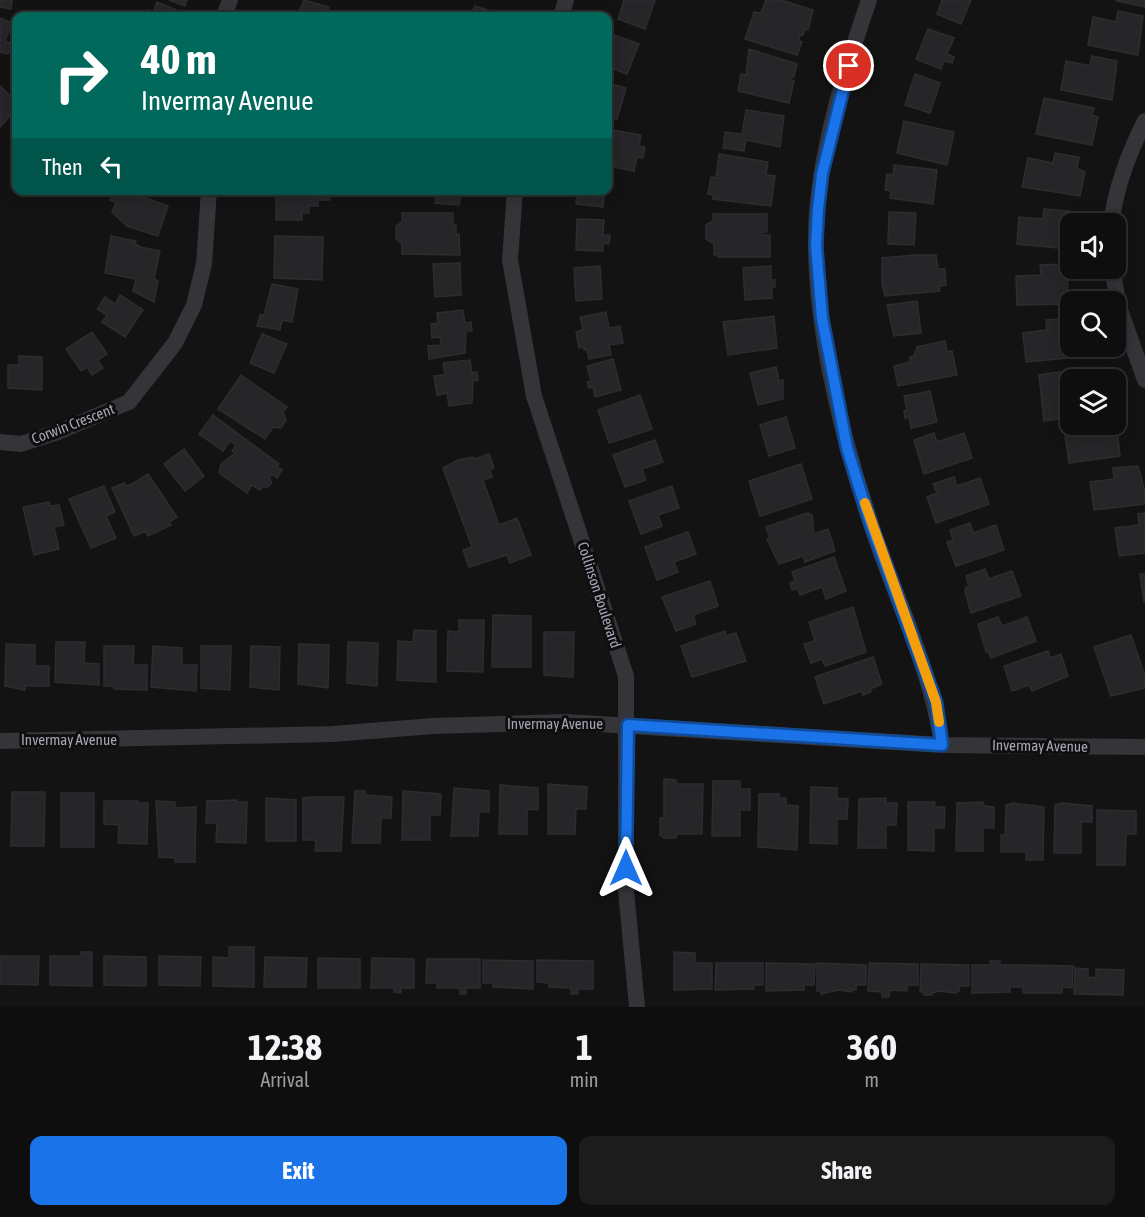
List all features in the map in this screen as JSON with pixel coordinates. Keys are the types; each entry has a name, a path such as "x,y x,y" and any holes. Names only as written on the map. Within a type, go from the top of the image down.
{"street":[{"path":"869,0 837,108 822,174 816,246 822,318 847,448 870,522 936,702 942,745"},
{"path":"1113,213 1115,195 1126,162 1145,121"},
{"name":"Corwin Crescent","path":"0,442 21,444 58,432 129,402 175,343 194,305 204,264 209,195"},
{"name":"Collinson Boulevard","path":"515,195 510,260 534,396 626,676 628,725 626,890 637,1007"},
{"path":"1114,279 1119,307 1145,380"},
{"name":"Invermay Avenue","path":"0,741 276,736 433,726 566,722 942,745 1145,747"}],"building":[{"path":"0,0 12,0 11,9 0,7"},
{"path":"169,0 187,0 185,6"},
{"path":"304,0 329,7 327,12 299,12"},
{"path":"624,0 655,0 645,29 618,19"},
{"path":"766,0 781,0 813,10 808,30 805,29 803,35 800,34 799,41 802,42 797,55 745,39 754,12 761,13"},
{"path":"942,0 971,0 961,24 937,14"},
{"path":"1145,0 1145,7 1116,1"},
{"path":"157,2 181,12 153,12"},
{"path":"475,6 494,12 473,12"},
{"path":"1118,11 1143,16 1138,55 1088,45 1093,17 1116,22"},
{"path":"0,18 12,23 5,41 12,44 12,46 8,54 0,52"},
{"path":"928,29 954,38 947,54 954,57 952,63 944,61 941,69 916,59"},
{"path":"614,35 639,44 627,74 612,68"},
{"path":"749,49 797,64 791,81 794,81 789,103 738,91 741,74 746,75"},
{"path":"1092,56 1117,61 1112,100 1061,90 1066,61 1090,66"},
{"path":"915,74 940,83 930,113 905,105"},
{"path":"612,84 626,88 617,119 612,118"},
{"path":"0,86 12,97 12,114 0,127"},
{"path":"1044,98 1094,108 1092,115 1098,117 1092,145 1036,134"},
{"path":"746,110 784,116 780,147 746,140 744,151 723,148 725,132 742,134"},
{"path":"904,121 954,132 947,165 897,153"},
{"path":"612,130 641,135 639,146 645,147 643,158 637,157 634,171 612,167"},
{"path":"1055,153 1079,157 1077,168 1085,172 1080,196 1022,187 1028,158 1053,163"},
{"path":"719,154 768,162 766,175 775,176 771,206 713,199 713,195 708,194 711,177 716,178"},
{"path":"894,165 937,170 933,204 890,198 891,191 885,190 887,174 893,175"},
{"path":"112,195 138,195 168,206 158,236 127,226 112,212 116,202 110,200"},
{"path":"276,195 330,195 330,200 318,200 318,206 309,206 309,213 302,213 302,220 276,220"},
{"path":"436,195 460,195 459,205 435,203"},
{"path":"577,195 604,195 603,207 576,204"},
{"path":"1044,209 1069,211 1069,213 1060,213 1060,248 1017,244 1019,217 1043,219"},
{"path":"889,212 916,213 914,245 888,244"},
{"path":"402,213 453,213 453,225 456,225 456,234 459,234 460,255 402,254 402,244 396,239 396,226 402,222"},
{"path":"713,214 767,214 767,232 762,232 762,235 770,235 770,257 718,257 718,254 714,255 714,244 706,239 706,225 713,221"},
{"path":"577,219 604,220 603,235 610,235 609,244 603,243 603,251 576,250"},
{"path":"111,236 136,241 135,244 140,247 160,251 154,279 158,281 154,302 133,291 136,279 105,273"},
{"path":"275,236 323,237 322,280 274,278"},
{"path":"936,255 938,269 945,269 946,285 939,286 940,291 885,296 882,284 882,258"},
{"path":"460,263 461,295 435,297 433,264"},
{"path":"1060,264 1060,279 1068,279 1067,291 1060,291 1060,304 1017,305 1016,276 1041,275 1040,265"},
{"path":"600,266 602,299 576,301 574,268"},
{"path":"771,266 771,280 775,280 775,287 772,287 772,298 745,300 743,268"},
{"path":"272,284 298,289 292,322 282,320 280,330 257,326 260,315 264,315"},
{"path":"120,295 143,310 125,337 102,322 107,315 97,309 105,297 115,304"},
{"path":"917,301 921,333 894,336 887,305"},
{"path":"463,310 465,323 471,322 472,331 466,331 465,353 429,359 428,346 441,345 440,337 432,338 431,324 438,323 437,313"},
{"path":"606,312 609,328 620,326 623,343 609,345 611,355 589,359 587,350 584,350 584,347 579,348 576,332 583,330 580,317"},
{"path":"774,316 777,348 728,355 723,322"},
{"path":"1060,319 1060,357 1078,357 1026,362 1023,333 1047,330 1046,320"},
{"path":"92,332 107,354 98,360 103,368 92,375 87,367 81,371 66,349"},
{"path":"262,334 287,344 274,373 250,363"},
{"path":"945,341 947,352 952,351 957,375 898,386 894,366 910,362 910,357 914,356 917,347"},
{"path":"19,356 42,357 42,390 8,388 8,365 19,365"},
{"path":"613,359 621,390 595,397 593,387 589,388 587,382 591,381 587,366"},
{"path":"470,360 472,373 477,372 478,380 473,381 472,403 449,406 447,393 437,395 434,376 445,375 443,363"},
{"path":"776,367 779,381 783,380 783,399 758,405 750,373"},
{"path":"1060,372 1060,419 1044,421 1039,375"},
{"path":"241,375 287,407 283,412 286,420 281,428 273,427 265,439 218,409"},
{"path":"930,391 937,422 911,428 909,417 905,418 904,411 907,410 904,396"},
{"path":"640,395 652,429 609,443 598,410"},
{"path":"213,415 279,464 277,467 282,470 277,478 272,474 269,478 272,483 268,487 260,490 252,485 247,493 219,473 221,464 235,453 232,451 236,445 230,441 223,451 199,434"},
{"path":"786,417 795,448 769,456 760,425"},
{"path":"934,433 937,442 964,433 972,458 924,474 914,440"},
{"path":"1065,435 1118,435 1120,456 1069,463"},
{"path":"655,440 663,462 642,469 646,480 625,487 613,455"},
{"path":"184,449 204,476 185,491 164,464"},
{"path":"489,454 494,468 490,470 492,477 483,480 499,525 517,518 531,555 510,563 507,555 469,567 463,550 472,547 443,468 458,460 474,457 475,459"},
{"path":"801,464 812,499 760,516 749,481"},
{"path":"1138,466 1145,492 1145,504 1094,510 1090,482 1114,479 1113,468"},
{"path":"148,474 177,517 169,522 171,525 148,536 146,531 134,536 112,488 124,483 126,486 132,484"},
{"path":"954,477 957,486 980,478 989,504 936,523 927,497 937,493 933,484"},
{"path":"104,486 115,512 106,516 116,538 91,548 69,499"},
{"path":"672,486 679,508 658,515 662,526 641,534 629,501"},
{"path":"49,502 50,506 59,505 64,525 54,527 59,549 34,555 23,507"},
{"path":"807,513 812,515 814,534 828,529 835,551 805,562 803,556 779,564 767,539 770,538 766,527"},
{"path":"1145,513 1145,553 1119,556 1115,528 1139,525 1138,514"},
{"path":"970,523 973,533 996,525 1004,550 956,566 947,542 953,540 950,530"},
{"path":"688,532 696,554 674,562 678,572 657,580 645,547"},
{"path":"834,557 846,591 826,599 822,587 800,595 797,588 792,590 790,583 795,581 792,572"},
{"path":"985,569 989,579 1012,571 1021,596 971,613 965,591 969,586 966,576"},
{"path":"1140,574 1145,574 1145,602 1144,602"},
{"path":"710,581 718,606 693,615 696,624 676,631 662,597"},
{"path":"853,607 866,652 825,666 822,659 811,663 804,644 815,641 809,622"},
{"path":"493,615 531,616 531,667 492,667"},
{"path":"998,617 1002,626 1027,617 1036,641 991,658 988,651 986,652 978,624"},
{"path":"459,620 484,620 483,672 447,671 448,631 459,632"},
{"path":"414,630 436,631 436,682 397,680 398,641 413,642"},
{"path":"725,631 726,636 736,633 746,661 692,677 681,646"},
{"path":"544,632 574,632 573,677 544,675"},
{"path":"1131,635 1145,676 1145,688 1111,696 1094,647"},
{"path":"56,642 85,642 84,663 99,664 99,685 55,682"},
{"path":"348,642 378,643 377,686 347,683"},
{"path":"6,644 35,645 35,666 49,666 49,686 25,686 25,690 5,686"},
{"path":"299,644 329,645 328,688 298,684"},
{"path":"104,646 134,646 133,665 147,665 147,690 114,689 114,686 104,686"},
{"path":"153,646 182,648 182,665 197,665 196,691 151,687"},
{"path":"201,646 231,646 230,690 201,688"},
{"path":"251,646 280,647 279,690 250,687"},
{"path":"1048,651 1050,658 1061,654 1068,676 1032,691 1029,685 1012,691 1004,666"},
{"path":"873,657 882,684 863,695 862,691 824,704 815,677"},
{"path":"664,779 676,780 676,784 703,784 702,834 676,834 676,838 664,838 660,835 660,818 664,818"},
{"path":"713,781 740,781 740,789 750,789 750,810 740,810 740,836 712,836"},
{"path":"548,784 587,787 586,809 576,809 575,834 548,834"},
{"path":"500,785 538,788 538,810 527,809 527,834 499,834"},
{"path":"811,787 837,788 837,798 848,799 847,819 837,819 837,844 810,843"},
{"path":"454,788 489,791 489,812 479,812 478,836 451,836"},
{"path":"355,791 365,791 365,795 392,797 391,818 381,818 380,843 352,843"},
{"path":"403,791 441,794 440,815 430,815 430,840 402,840"},
{"path":"12,792 45,792 44,846 11,846"},
{"path":"61,793 94,793 94,847 61,847"},
{"path":"759,794 779,794 779,798 786,798 786,805 798,806 797,850 758,847"},
{"path":"344,797 341,851 315,851 316,840 303,840 303,798"},
{"path":"266,798 296,800 296,841 266,841"},
{"path":"886,798 886,803 897,803 896,825 886,825 886,848 858,848 859,799"},
{"path":"237,800 236,802 247,802 246,843 216,842 217,823 206,823 207,801"},
{"path":"104,801 148,803 147,844 118,843 119,825 104,824"},
{"path":"156,801 175,802 175,808 196,807 195,862 175,862 176,858 159,857"},
{"path":"908,802 935,802 934,807 945,807 944,828 934,828 934,851 908,850"},
{"path":"983,802 984,806 994,807 994,828 983,828 983,851 956,851 957,803"},
{"path":"1013,803 1044,807 1043,860 1026,860 1026,852 1001,852 1001,835 1005,835 1006,805"},
{"path":"1062,803 1092,806 1092,822 1081,822 1081,853 1054,853 1055,805"},
{"path":"1097,810 1136,811 1136,834 1126,834 1125,865 1097,865"},
{"path":"229,947 254,947 254,987 213,986 213,957 229,958"},
{"path":"81,952 92,952 92,986 50,985 50,956 81,956"},
{"path":"674,952 695,953 695,963 712,963 712,989 674,990"},
{"path":"0,956 39,956 38,985 0,984"},
{"path":"104,956 146,957 146,986 104,985"},
{"path":"159,956 201,957 200,986 159,985"},
{"path":"265,957 307,958 306,987 264,987"},
{"path":"318,958 360,959 360,988 318,988"},
{"path":"372,958 414,959 414,988 401,988 401,993 394,992 394,988 371,988"},
{"path":"427,959 480,959 480,988 466,988 466,994 460,994 460,988 437,988 437,983 426,983"},
{"path":"483,960 533,961 533,989 493,987 493,983 483,983"},
{"path":"537,960 593,961 593,989 578,989 578,994 571,994 571,988 549,987 549,983 537,982"},
{"path":"990,961 1000,961 1000,965 1021,965 1021,987 1010,987 1010,992 972,993 972,965 991,965"},
{"path":"716,963 763,963 763,985 754,985 754,989 715,990"},
{"path":"766,963 815,964 814,985 804,985 804,990 766,991"},
{"path":"817,963 866,965 866,985 856,985 856,990 852,992 838,990 821,994 821,991 817,991"},
{"path":"869,963 918,964 918,985 907,985 907,991 890,990 889,997 882,997 882,992 868,991"},
{"path":"921,964 969,965 969,986 959,986 959,991 955,993 940,991 932,995 924,995 924,992 920,992"},
{"path":"1023,965 1073,966 1072,988 1062,987 1062,993 1023,993"},
{"path":"1075,968 1088,969 1088,977 1096,978 1096,969 1124,970 1123,995 1074,994"}],"slow traffic":[{"path":"865,503 936,702 939,722"}],"route":[{"path":"626,868 626,738 628,725 942,745 936,702 918,656 891,573 870,522 847,448 822,318 816,246 818,209 822,174 849,66"}]}
